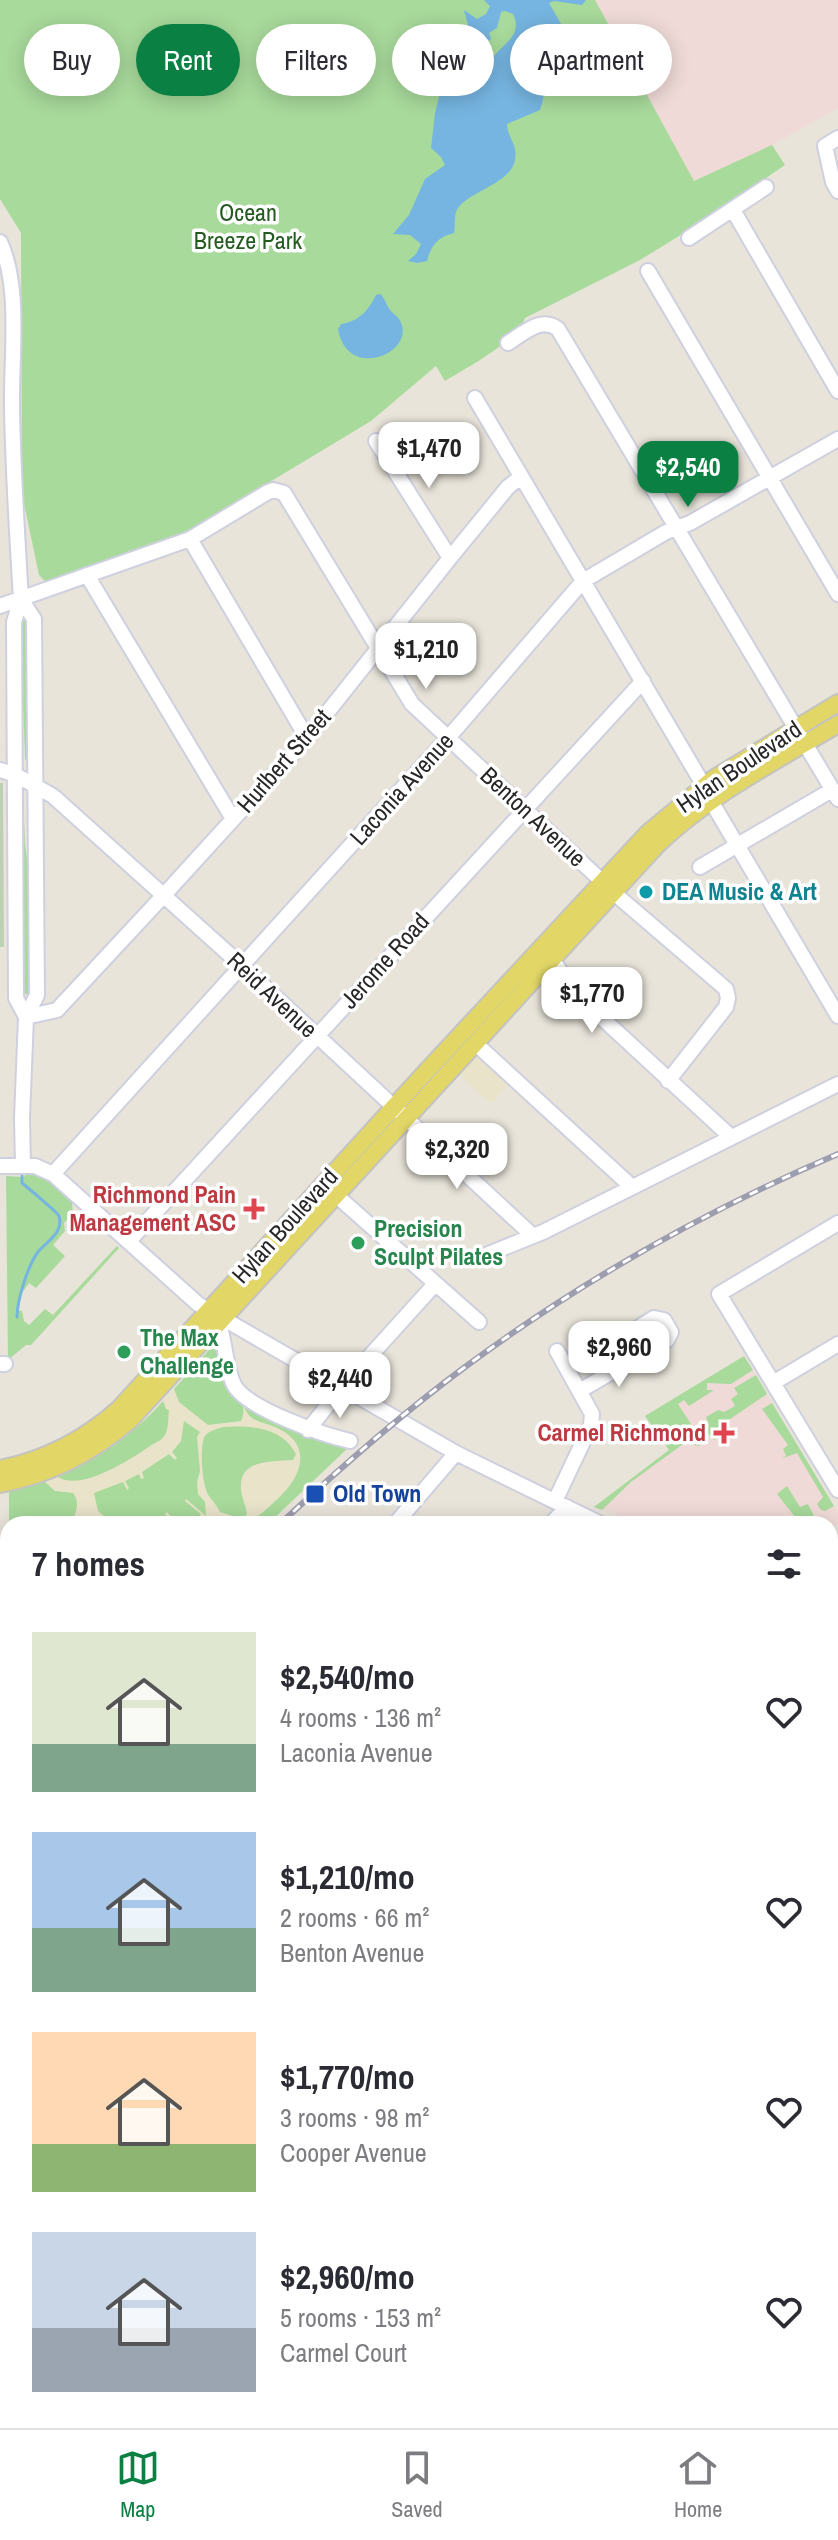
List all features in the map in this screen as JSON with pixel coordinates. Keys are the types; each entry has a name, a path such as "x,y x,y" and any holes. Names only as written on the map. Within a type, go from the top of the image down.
{"main road":[{"name":"Hylan Boulevard","path":"0,1484 69,1462 102,1443 148,1403 337,1196 400,1113 475,1043 552,959 647,834 704,786 838,703"},
{"name":"Hylan Boulevard","path":"0,1469 57,1451 97,1427 126,1402 208,1310 400,1113 608,886 711,801 838,724"}],"street":[{"path":"838,138 825,146 838,191"},
{"path":"689,238 766,187"},
{"path":"733,210 838,391"},
{"path":"0,242 9,268 6,304 8,509 21,599 34,619 37,995 26,1017 23,1166"},
{"path":"648,271 838,594"},
{"path":"508,343 539,324 549,323 558,329 835,795 738,844 700,867"},
{"path":"475,398 704,786"},
{"name":"Laconia Avenue","path":"53,1174 448,738 583,581 666,532 690,523 838,439"},
{"path":"376,441 450,558"},
{"name":"Hurlbert Street","path":"26,1017 57,1010 164,895 307,738 508,487 521,477"},
{"name":"Benton Avenue","path":"190,539 268,492 279,490 288,497 412,704 728,993 726,1007 668,1081"},
{"path":"0,606 190,539 307,738"},
{"path":"87,575 233,819"},
{"path":"21,599 14,622 16,998 26,1017"},
{"name":"Jerome Road","path":"129,1241 643,681"},
{"name":"Reid Avenue","path":"0,770 35,784 53,796 241,965 533,1236"},
{"path":"711,801 838,1016"},
{"path":"552,959 576,994 731,1137"},
{"path":"475,1043 632,1187"},
{"path":"481,1257 533,1236 838,1084"},
{"path":"0,1166 35,1166 53,1174 222,1322 456,1453 585,1516"},
{"path":"337,1196 479,1322"},
{"path":"838,1223 719,1294 773,1383 832,1465 838,1490"},
{"path":"308,1430 342,1387 435,1284"},
{"path":"222,1322 236,1389 249,1400 308,1430 350,1441"},
{"path":"773,1383 838,1344"},
{"path":"555,1516 591,1425 591,1409 557,1351"},
{"path":"581,1390 637,1356"},
{"path":"402,1516 456,1453"}],"shaded area":[{"path":"595,0 838,0 838,108 772,145 694,181 648,96 672,96 672,24 608,24"},
{"path":"477,1056 508,1085 491,1104 460,1075"},
{"path":"218,1340 232,1388 350,1446 276,1516 9,1516 9,1492 82,1466 112,1448 150,1415"},
{"name":"Carmel Richmond","path":"744,1356 838,1516 618,1516 594,1507 669,1450 645,1416"}],"green space":[{"name":"Ocean Breeze Park","path":"0,0 595,0 608,24 510,24 510,96 648,96 694,181 772,145 785,165 640,260 525,318 502,345 445,381 436,366 371,421 190,530 46,582 39,575 22,494 21,233 0,199"},
{"path":"23,619 27,623 28,762 25,759"},
{"path":"0,783 3,783 4,947 0,947"},
{"path":"23,796 30,884 31,995 28,996 24,992"},
{"path":"26,1173 57,1188 72,1202 73,1213 64,1223 65,1231 53,1245 65,1256 36,1288 29,1283 22,1293 18,1310 22,1311 24,1321 29,1325 45,1309 53,1315 117,1246 119,1248 31,1345 26,1345 8,1360 6,1176 24,1177"},
{"path":"218,1340 237,1381 243,1413 241,1421 208,1425 179,1402 174,1389"},
{"path":"744,1356 753,1370 731,1384 707,1383 707,1390 714,1390 689,1406 684,1400 678,1404 699,1432 696,1446 690,1439 631,1482 602,1510 594,1507 669,1450 645,1416"},
{"path":"756,1375 767,1394 714,1430 718,1437 714,1440 709,1434 697,1447 709,1426 706,1417 735,1406 731,1399 738,1394 734,1388"},
{"path":"247,1400 350,1446 276,1516 258,1516 294,1479 300,1451 290,1436 255,1420 245,1409"},
{"path":"163,1401 169,1410 166,1432 160,1440 106,1472 79,1480 68,1481 58,1477 115,1445"},
{"path":"772,1403 834,1506 825,1511 817,1504 823,1497 797,1453 781,1459 786,1456 783,1449 788,1445 762,1409"},
{"path":"184,1421 200,1432 197,1437 200,1471 197,1482 198,1494 205,1502 206,1516 186,1499 200,1516 170,1516 167,1512 167,1516 104,1516 98,1511 94,1493 123,1482 127,1490 125,1481 139,1474 141,1479 144,1478 142,1472 169,1454 175,1460 177,1458 172,1452 181,1441"},
{"path":"243,1427 274,1433 296,1454 293,1460 259,1464 246,1471 241,1488 245,1516 220,1512 207,1491 203,1476 203,1441 215,1429"},
{"path":"45,1482 55,1491 73,1493 76,1512 75,1516 9,1516 9,1492"},
{"path":"787,1486 800,1507 808,1504 814,1516 794,1516 777,1494"}],"water":[{"path":"484,0 586,0 582,5 549,3 561,24 516,24 513,14 505,11 501,12 494,30 494,24 468,24 464,10 477,19 486,14 490,6"},
{"path":"510,39 510,96 543,96 540,110 507,124 515,149 512,168 458,208 454,233 436,242 427,261 417,263 408,261 421,244 410,235 393,234 409,215 425,179 445,165 431,148 439,96 494,96 494,57"},
{"path":"380,294 399,319 403,331 400,342 380,357 354,355 344,345 338,329 341,324 353,321 362,314"}],"waterway":[{"path":"17,1317 30,1265 57,1232 60,1222 59,1216 22,1183 22,1176"}],"railway":[{"path":"289,1516 417,1404 553,1306 693,1224 838,1154"}],"place":[{"name":"DEA Music & Art","path":"646,892"},
{"name":"Richmond Pain Management ASC","path":"254,1209"},
{"name":"Precision Sculpt Pilates","path":"358,1243"},
{"name":"The Max Challenge","path":"124,1352"},
{"name":"Carmel Richmond","path":"724,1433"},
{"name":"Old Town","path":"315,1494"}]}
